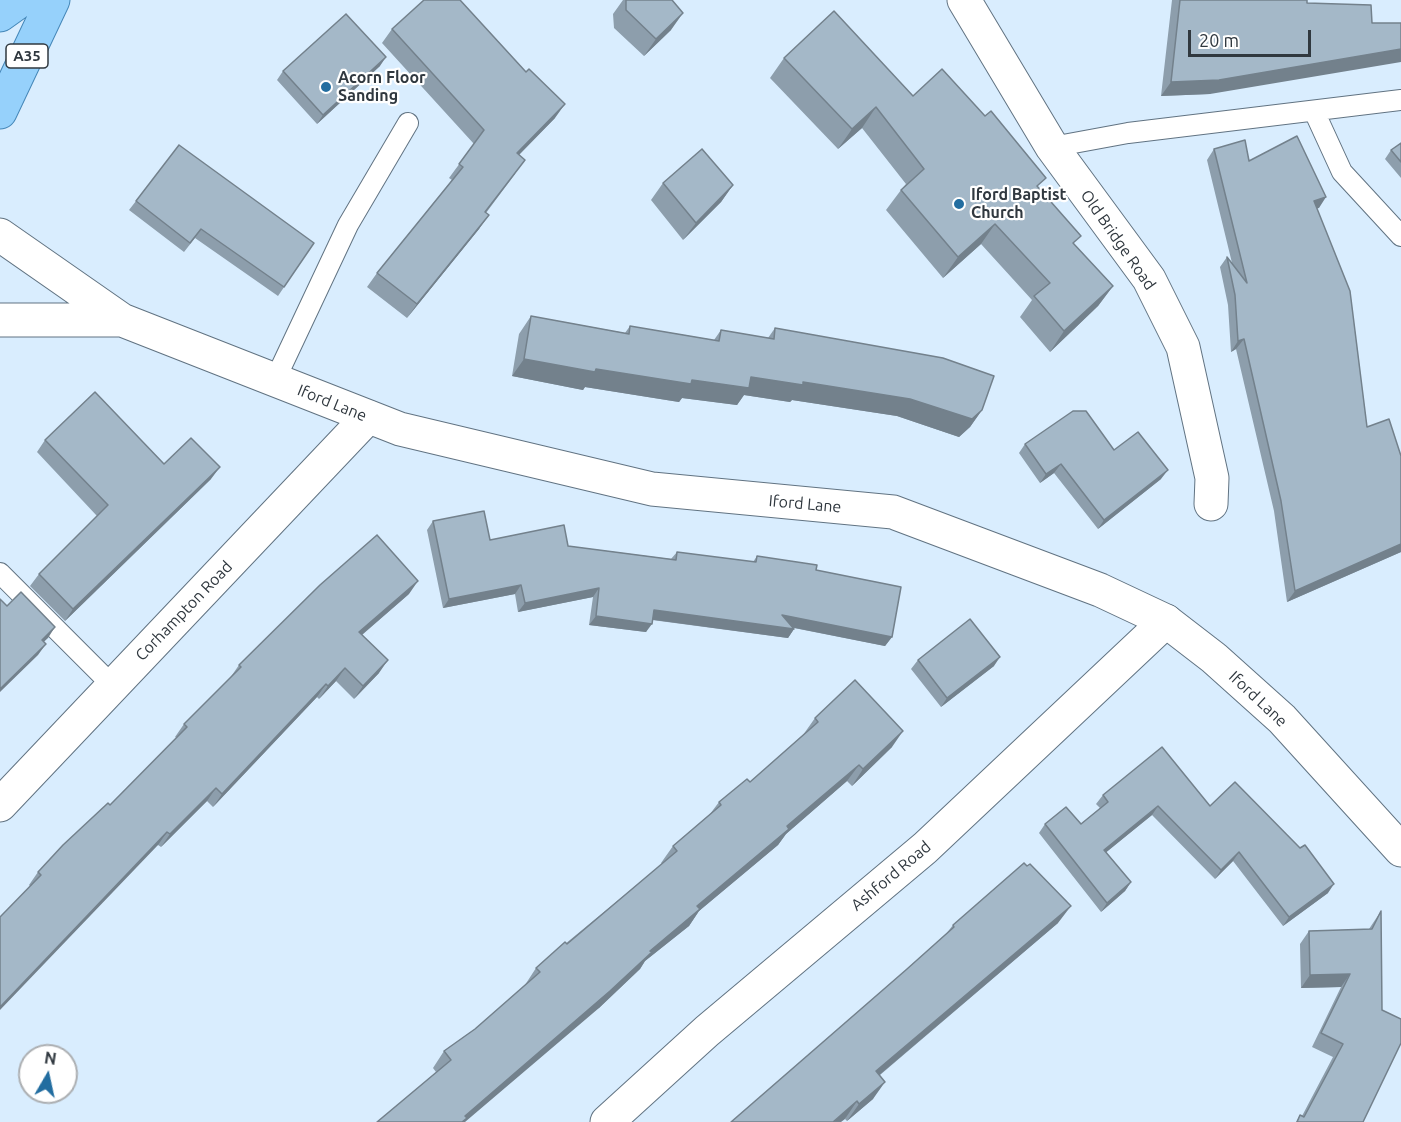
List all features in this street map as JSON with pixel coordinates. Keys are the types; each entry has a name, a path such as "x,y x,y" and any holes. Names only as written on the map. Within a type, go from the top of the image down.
{"main road":[{"path":"0,15 21,0"},
{"name":"A35","path":"0,112 53,0"}],"street":[{"name":"Old Bridge Road","path":"964,0 1052,147 1149,279 1183,347 1212,478 1211,504"},
{"name":"Iford Lane","path":"0,235 122,320 400,429 652,489 893,512 1100,590 1167,621 1215,658 1282,719 1401,850"},
{"name":"Iford Lane","path":"0,320 122,320"},
{"name":"Corhampton Road","path":"0,805 368,417"},
{"name":"Ashford Road","path":"607,1122 707,1031 925,848 1167,621"}],"lane":[{"path":"1052,147 1128,133 1401,100"},
{"path":"1314,111 1342,172 1401,236"},
{"path":"275,380 348,225 408,123"},
{"path":"0,573 113,686"}],"building":[{"path":"424,0 460,0 526,72 529,69 565,104 517,153 525,160 485,212 489,215 417,304 377,273 463,167 459,164 484,130 392,29"},
{"path":"626,0 672,0 683,13 656,39 626,10"},
{"path":"1180,0 1307,0 1307,3 1371,5 1372,23 1401,23 1401,49 1219,80 1171,82"},
{"path":"834,11 913,96 942,69 985,116 991,111 1046,178 1037,186 1081,236 1073,243 1113,286 1064,331 1034,296 1050,283 995,224 958,257 901,190 924,169 876,107 852,129 784,58"},
{"path":"346,14 386,57 323,115 283,71"},
{"path":"1297,136 1326,197 1314,201 1350,291 1367,427 1389,419 1401,456 1401,544 1295,591 1281,501 1244,339 1238,341 1235,295 1227,257 1247,283 1214,149 1245,140 1249,161"},
{"path":"1401,143 1401,162 1391,150"},
{"path":"179,145 314,243 284,287 201,229 190,243 136,201"},
{"path":"702,149 733,185 696,223 663,183"},
{"path":"531,316 629,334 630,326 719,341 721,330 774,339 775,328 943,358 994,376 982,410 972,419 910,399 803,382 803,385 751,377 749,388 692,380 691,384 596,369 595,372 524,359"},
{"path":"95,392 164,464 191,438 220,467 73,609 39,574 108,505 45,440"},
{"path":"1073,411 1086,411 1114,450 1138,432 1168,470 1104,520 1061,464 1046,474 1025,444"},
{"path":"484,511 490,540 564,525 568,546 676,560 677,552 756,562 757,556 817,565 816,570 901,587 892,637 782,615 794,629 654,610 652,624 596,616 599,588 525,603 521,585 449,599 433,521"},
{"path":"377,535 418,581 359,632 388,660 363,686 345,668 328,686 326,684 222,794 216,788 170,834 167,832 0,1007 0,917 41,875 38,872 63,845 108,803 110,805 187,727 184,724 241,667 239,665 320,585"},
{"path":"21,592 55,627 42,640 46,644 0,689 0,599 7,606"},
{"path":"970,619 1000,657 947,698 918,660"},
{"path":"855,680 903,731 863,769 859,765 787,826 789,829 697,906 700,909 650,951 652,952 610,991 465,1116 467,1118 462,1122 377,1122 451,1060 444,1051 475,1029 540,972 536,968 565,942 567,944 677,851 673,846 721,805 719,802 747,779 750,782 818,722 815,718"},
{"path":"1162,747 1210,806 1235,782 1300,848 1305,845 1334,884 1289,917 1239,852 1221,870 1158,806 1104,850 1131,882 1107,903 1045,824 1066,807 1081,824 1108,802 1103,795"},
{"path":"1024,863 1027,866 1030,864 1071,906 876,1071 885,1082 859,1104 857,1101 833,1122 731,1122 907,969"},
{"path":"1381,911 1382,1010 1401,1019 1401,1043 1363,1122 1297,1122 1300,1115 1304,1117 1343,1044 1321,1033 1350,974 1310,975 1309,931 1372,929"}],"place":[{"name":"Acorn Floor Sanding","path":"326,87"},
{"name":"Iford Baptist Church","path":"959,204"}]}
